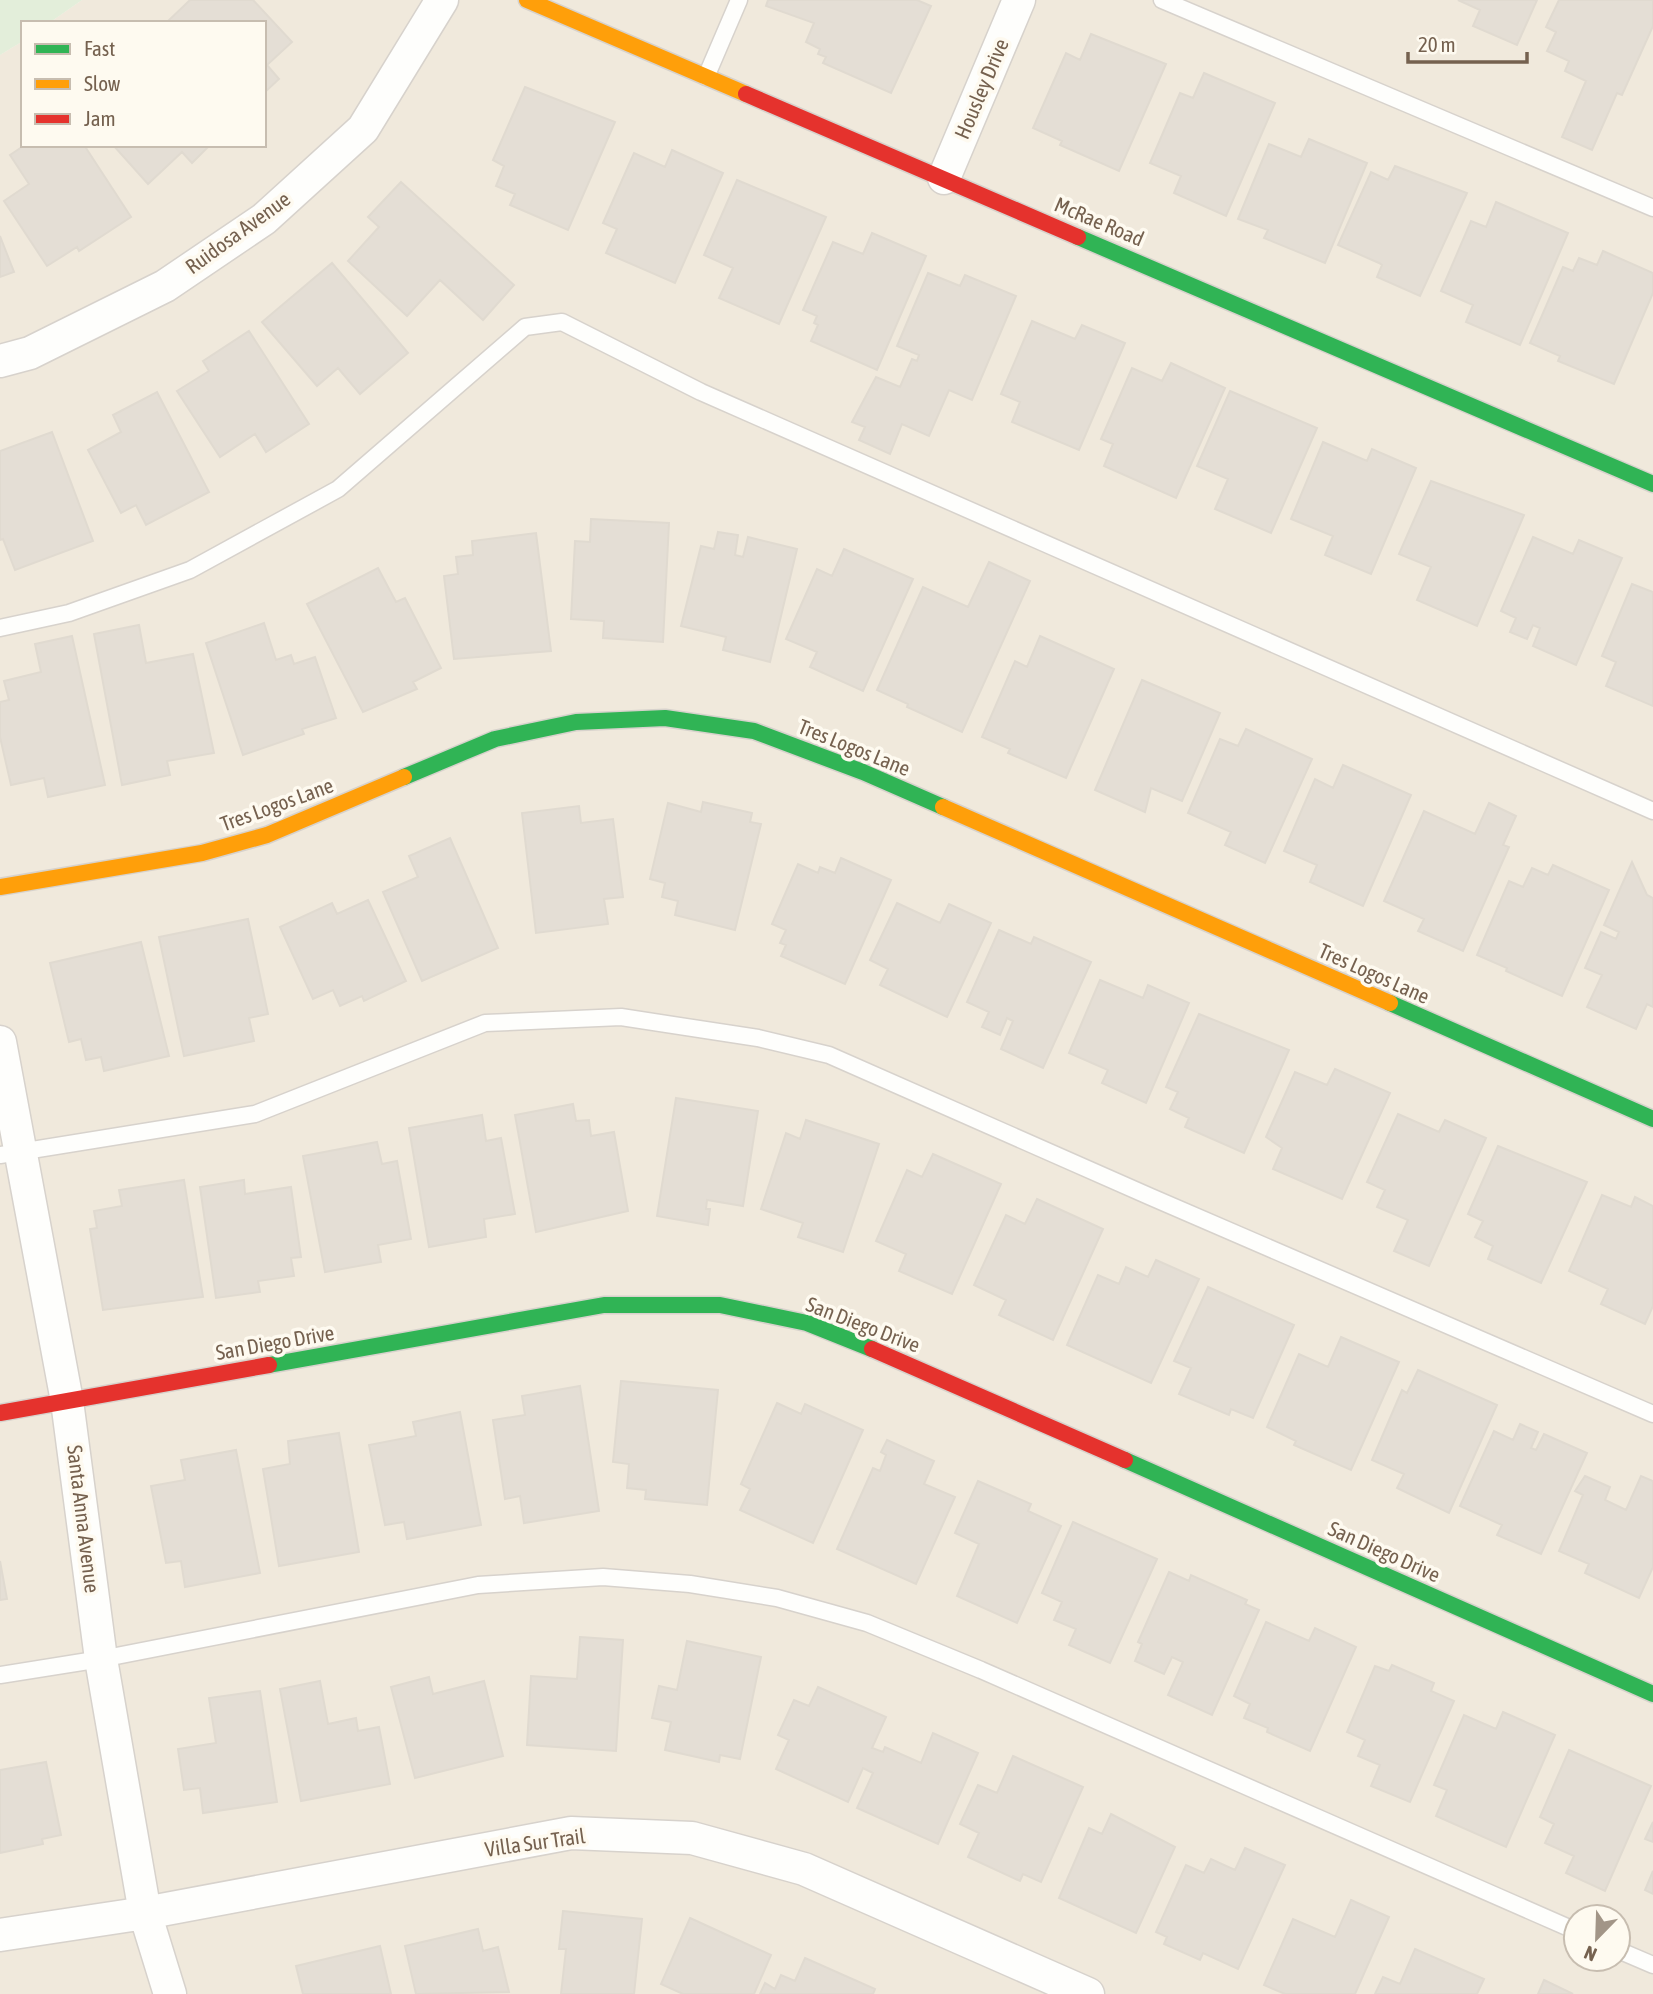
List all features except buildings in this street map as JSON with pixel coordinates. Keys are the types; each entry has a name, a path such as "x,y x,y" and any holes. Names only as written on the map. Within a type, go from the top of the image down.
{"street":[{"name":"Ruidosa Avenue","path":"0,360 30,354 165,286 264,219 363,128 442,0"},
{"name":"McRae Road","path":"527,0 1653,484"},
{"name":"Housley Drive","path":"944,178 1019,0"},
{"name":"Tres Logos Lane","path":"0,887 202,853 267,835 495,739 576,722 665,718 754,731 863,772 1653,1119"},
{"name":"Santa Anna Avenue","path":"0,1042 11,1153 67,1401 101,1659 145,1913 170,1994"},
{"name":"San Diego Drive","path":"0,1413 604,1305 720,1305 807,1323 909,1364 1653,1694"},
{"name":"Villa Sur Trail","path":"0,1935 145,1913 571,1833 692,1838 804,1869 1088,1994"}],"lane":[{"path":"706,78 740,0"},
{"path":"1163,0 1653,208"},
{"path":"0,628 69,612 190,570 338,489 525,327 562,322 701,393 1653,811"},
{"path":"11,1153 256,1114 485,1023 621,1017 758,1038 829,1055 1653,1414"},
{"path":"0,1675 101,1659 478,1585 603,1577 691,1584 776,1598 867,1623 981,1670 1562,1925"},
{"path":"1632,1956 1653,1965"}],"shaded area":[{"path":"82,0 1653,0 1653,1994 0,1994 0,55 21,42 21,147 266,147 266,21 52,21"}],"green space":[{"path":"0,0 82,0 52,21 21,21 21,42 0,55"}],"traffic: fast":[{"path":"1078,237 1653,484"},
{"path":"404,777 495,739 576,722 665,718 754,731 863,772 943,807"},
{"path":"1390,1003 1653,1119"},
{"path":"269,1365 604,1305 720,1305 807,1323 872,1349"},
{"path":"1125,1460 1653,1694"}],"traffic: slow":[{"path":"527,0 746,94"},
{"path":"0,887 202,853 267,835 404,777"},
{"path":"943,807 1390,1003"}],"traffic: jam":[{"path":"746,94 1078,237"},
{"path":"872,1349 1125,1460"},
{"path":"0,1413 269,1365"}]}
